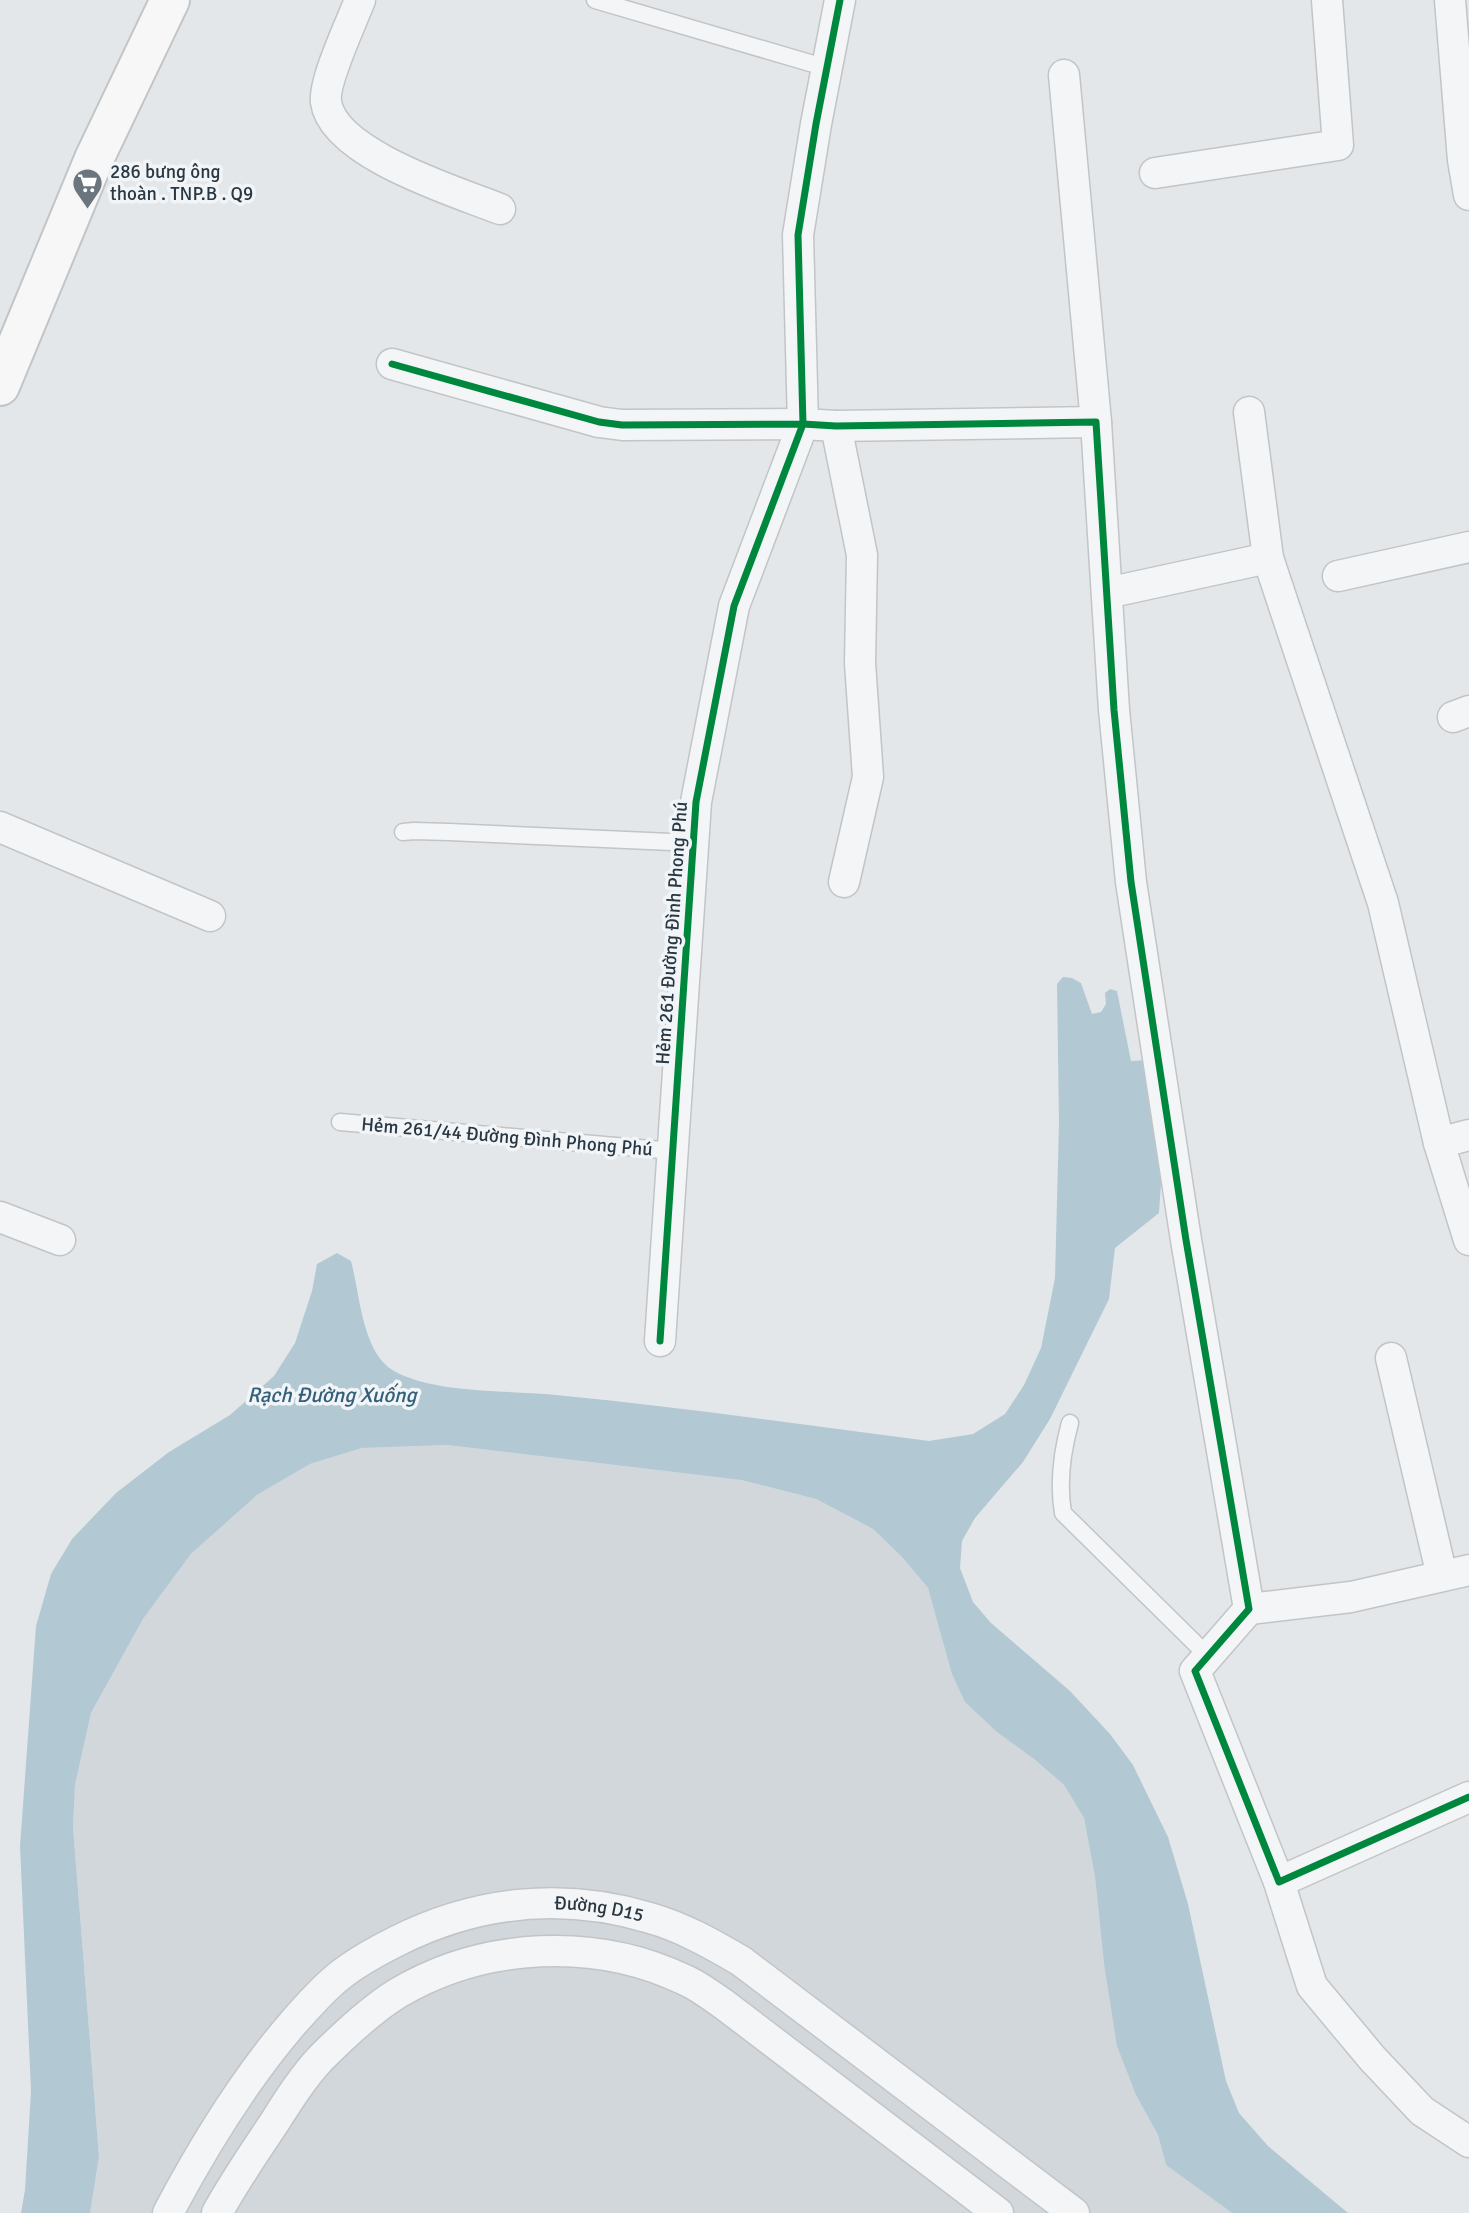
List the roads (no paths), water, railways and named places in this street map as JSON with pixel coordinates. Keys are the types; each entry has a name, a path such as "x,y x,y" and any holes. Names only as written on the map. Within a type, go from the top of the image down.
{"street":[{"path":"0,386 94,159 170,0"},
{"path":"360,0 332,72 326,101 339,127 350,141 402,170 500,209"},
{"name":"Hẻm 261 Đường Đình Phong Phú","path":"660,1341 696,802 734,606 803,424 798,234 840,0"},
{"path":"1155,173 1338,145 1327,0"},
{"path":"1450,0 1463,160 1469,195"},
{"path":"1064,75 1096,422 1114,710 1131,882 1186,1240 1249,1609"},
{"path":"391,364 599,422 622,425 836,426 1096,422"},
{"path":"1250,412 1268,558 1383,903 1439,1143 1469,1240"},
{"path":"836,426 862,555 860,663 868,777 844,882"},
{"path":"1338,576 1469,547"},
{"path":"1107,593 1268,558"},
{"path":"0,827 210,916"},
{"path":"1439,1143 1469,1135"},
{"path":"0,1217 60,1240"},
{"path":"1391,1358 1456,1573 1351,1597 1249,1609 1195,1671 1279,1882 1312,1986 1371,2058 1422,2112 1469,2141"},
{"path":"1279,1882 1469,1797"},
{"name":"Đường D15","path":"168,2213 202,2149 268,2052 303,2011 338,1977 389,1945 462,1914 505,1905 556,1903 607,1907 652,1918 696,1936 741,1961 1074,2213"},
{"path":"217,2213 279,2115 319,2060 358,2024 397,1994 444,1970 494,1956 544,1951 595,1952 642,1963 687,1980 726,2006 998,2213"}],"lane":[{"path":"596,0 827,68"},
{"path":"403,832 694,844"},
{"name":"Hẻm 261/44 Đường Đình Phong Phú","path":"340,1122 673,1151"},
{"path":"1070,1423 1061,1469 1063,1513 1208,1656"}],"water":[{"name":"Rạch Đường Xuống","path":"1063,977 1081,983 1092,1014 1101,1012 1106,1004 1105,993 1110,989 1117,991 1131,1061 1148,1060 1162,1169 1159,1213 1115,1248 1109,1299 1050,1419 1023,1462 975,1518 962,1541 960,1568 973,1602 991,1623 1070,1691 1110,1734 1133,1765 1168,1837 1188,1904 1226,2081 1239,2113 1268,2146 1348,2213 1232,2213 1166,2165 1158,2135 1136,2095 1117,2046 1104,1964 1095,1877 1084,1818 1064,1785 997,1732 965,1702 952,1674 928,1588 902,1557 873,1529 816,1499 741,1480 447,1445 362,1448 310,1464 257,1495 191,1554 143,1619 91,1713 75,1785 73,1826 99,2157 90,2213 21,2213 25,2190 31,2091 20,1846 36,1626 51,1574 72,1539 116,1493 169,1452 230,1415 274,1376 295,1343 312,1291 317,1264 337,1253 351,1261 364,1322 375,1351 394,1371 430,1384 603,1400 929,1441 973,1434 1005,1414 1024,1385 1041,1348 1055,1278 1059,1123 1057,984"}],"place":[{"name":"286 bưng ông thoàn . TNP.B . Q9","path":"87,210"}]}
